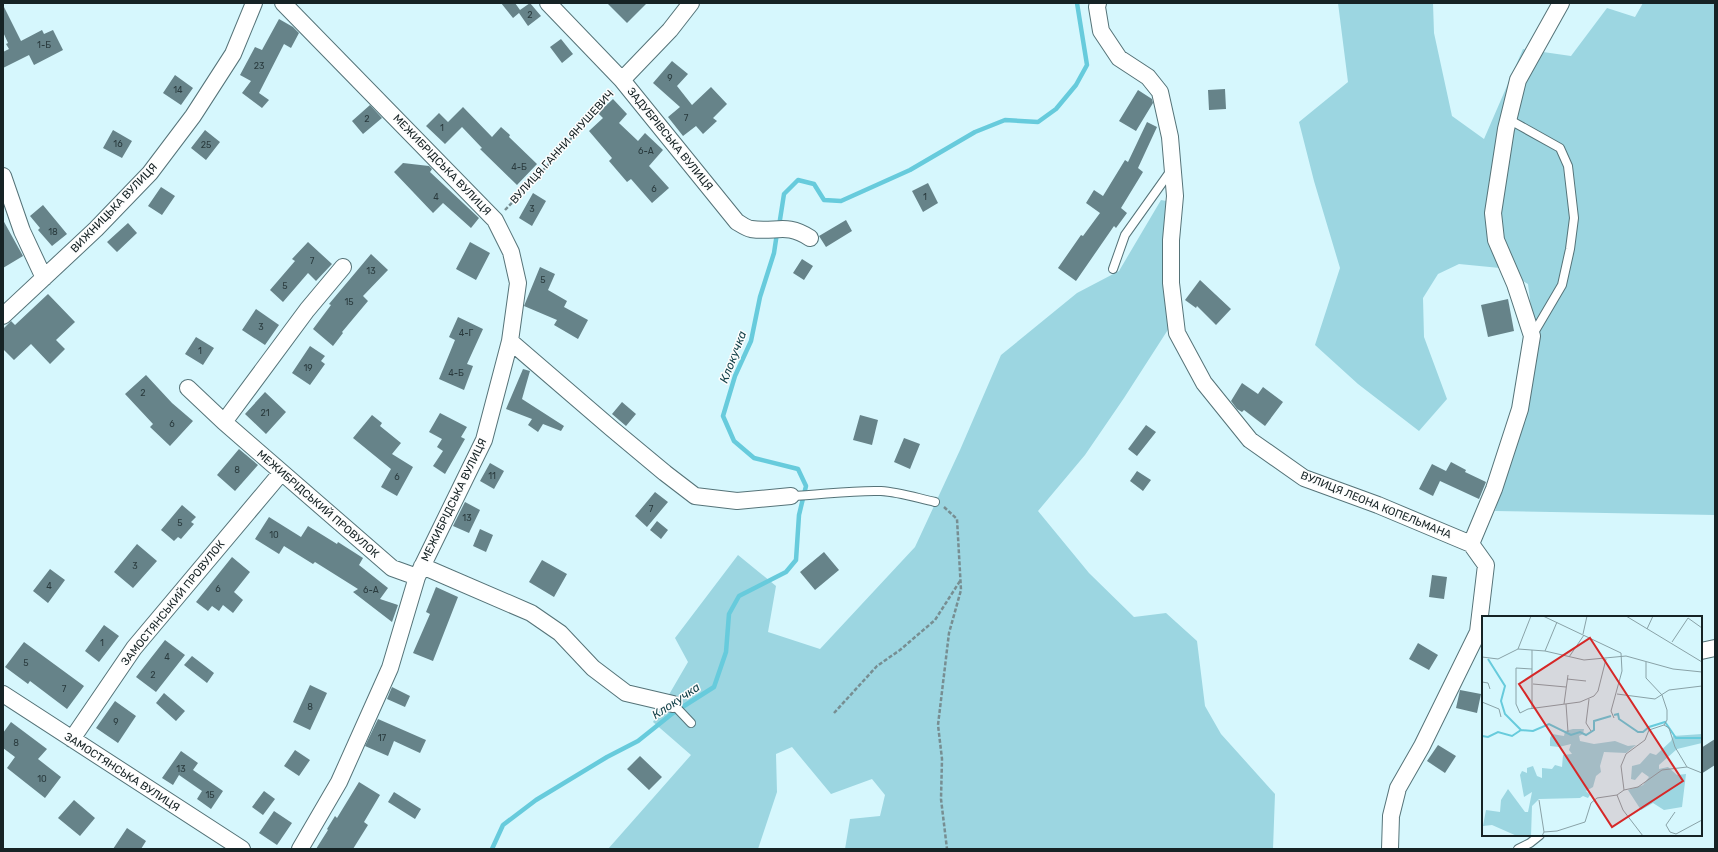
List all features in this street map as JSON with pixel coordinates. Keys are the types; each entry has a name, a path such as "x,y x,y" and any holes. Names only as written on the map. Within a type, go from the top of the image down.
{"street":[{"name":"ВИЖНИЦЬКА ВУЛИЦЯ","path":"3,316 44,278 150,173 193,116 233,54 254,3"},
{"name":"МЕЖИБРІДСЬКА ВУЛИЦЯ","path":"283,3 495,220 511,252 518,283 510,341 484,440 419,572 390,668 339,782 300,849"},
{"name":"ЗАДУБРІВСЬКА ВУЛИЦЯ","path":"548,3 622,80 737,222 750,228 799,231 810,238"},
{"name":"ВУЛИЦЯ ГАННИ ЯНУШЕВИЧ","path":"622,80 670,30 691,3"},
{"name":"ВУЛИЦЯ ЛЕОНА КОПЕЛЬМАНА","path":"1098,3 1097,7 1101,31 1104,36 1120,58 1148,77 1160,92 1170,137 1175,196 1171,240 1171,283 1177,333 1204,383 1250,440 1304,478 1378,505 1471,544"},
{"path":"1482,616 1486,565 1471,544 1494,489 1520,409 1532,336 1515,284 1496,240 1493,213 1508,119 1518,80 1561,3"},
{"path":"3,176 22,231 44,278"},
{"path":"224,422 308,310 343,267"},
{"path":"510,341 617,434 695,496 737,501 791,496"},
{"name":"МЕЖИБРІДСЬКИЙ ПРОВУЛОК","path":"188,388 281,473 392,568 419,572 531,614 560,633 593,668 626,693 678,709"},
{"name":"ЗАМОСТЯНСЬКИЙ ПРОВУЛОК","path":"72,738 134,648 281,473"},
{"path":"1390,849 1391,816 1398,788 1422,746 1481,632 1482,619"},
{"path":"1702,651 1715,648"},
{"name":"ЗАМОСТЯНСЬКА ВУЛИЦЯ","path":"3,694 242,849"}],"lane":[{"path":"1508,119 1560,148 1568,166 1574,218 1570,249 1562,285 1532,336"},
{"path":"1113,269 1125,235 1172,168"},
{"path":"791,496 817,495 838,491 882,491 935,502"},
{"path":"678,709 691,723"},
{"path":"1518,849 1530,843 1539,836"}],"path":[{"name":"ВУЛИЦЯ ГАННИ ЯНУШЕВИЧ","path":"495,220 548,165 622,80"},
{"path":"935,502 947,508 957,519 961,581 961,590 949,633 938,725 942,759 941,799 947,849"},
{"path":"834,713 877,666 919,635 935,620 961,581"}],"shaded area":[{"path":"1338,3 1433,3 1434,33 1452,116 1484,139 1523,49 1571,56 1607,8 1635,17 1643,3 1715,3 1715,515 1495,511 1537,355 1528,284 1500,268 1459,264 1438,274 1423,298 1424,337 1447,399 1419,431 1358,384 1315,345 1340,268 1314,181 1299,122 1348,82"},
{"path":"1161,200 1172,202 1171,325 1085,455 1038,511 1089,573 1134,617 1166,613 1197,641 1205,706 1221,734 1275,794 1273,849 845,849 850,819 880,816 885,795 872,779 831,794 792,747 776,754 777,792 758,849 608,849 691,755 653,722 688,662 675,638 738,555 776,586 768,632 820,649 915,547 960,450 1001,355 1077,293 1119,271"}],"building":[{"path":"501,3 515,3 520,10 530,3 541,16 528,26 519,13 513,18"},
{"path":"607,3 647,3 627,23"},
{"path":"3,5 21,41 42,30 44,34 53,30 63,50 34,65 29,55 3,68 3,52 9,49 3,32"},
{"path":"279,19 293,27 299,33 291,48 284,44 259,93 269,100 262,108 242,93 251,81 240,75 255,47 262,50"},
{"path":"561,39 573,54 562,63 550,47"},
{"path":"672,61 688,74 677,86 692,105 711,87 727,104 713,118 717,121 703,134 696,126 683,136 668,117 680,107 653,83"},
{"path":"175,75 193,88 181,105 163,93"},
{"path":"1225,89 1226,109 1209,110 1208,90"},
{"path":"1138,90 1152,99 1153,103 1136,131 1119,121"},
{"path":"613,99 627,114 619,123 638,141 645,133 663,150 649,166 669,188 652,203 631,179 627,182 609,161 612,158 589,131 603,118 598,113"},
{"path":"370,105 382,118 363,134 352,121"},
{"path":"463,107 492,137 501,127 510,135 509,137 537,164 517,185 480,149 482,148 462,127 445,144 426,126 439,113 448,122"},
{"path":"1147,122 1157,127 1138,168 1143,172 1121,208 1127,213 1116,228 1114,226 1076,281 1058,268 1081,235 1083,236 1100,213 1086,203 1094,190 1103,196 1125,160 1128,162"},
{"path":"113,130 132,141 122,158 103,148"},
{"path":"205,130 220,142 206,160 191,148"},
{"path":"403,163 429,166 432,169 430,172 479,218 471,228 443,203 433,213 394,172"},
{"path":"928,183 938,203 923,212 912,191"},
{"path":"161,187 175,196 162,215 148,206"},
{"path":"533,193 546,201 532,226 519,218"},
{"path":"43,205 67,234 52,246 38,230 40,228 30,216"},
{"path":"3,220 23,256 3,268"},
{"path":"846,220 852,231 826,247 819,236"},
{"path":"128,223 137,233 117,252 107,242"},
{"path":"308,242 332,264 316,281 308,273 283,302 270,290 295,261 292,259"},
{"path":"470,242 490,253 476,280 456,269"},
{"path":"371,254 388,270 363,296 368,301 342,332 343,333 333,346 313,329 331,305 329,304"},
{"path":"802,259 813,266 804,280 793,273"},
{"path":"540,267 555,274 548,290 567,301 564,307 588,320 578,339 554,325 557,320 524,306"},
{"path":"1200,280 1231,309 1216,325 1197,306 1196,308 1185,300"},
{"path":"48,294 75,322 56,340 65,349 50,364 31,344 14,360 3,349 3,329 11,321 15,325"},
{"path":"1508,299 1514,331 1488,337 1481,305"},
{"path":"256,309 279,325 265,345 242,330"},
{"path":"458,317 483,329 467,364 473,366 464,390 439,379 455,340 449,337"},
{"path":"196,337 214,348 203,365 185,354"},
{"path":"310,346 325,356 321,361 325,364 310,385 292,373"},
{"path":"523,369 530,371 522,399 564,426 561,431 543,424 538,432 528,425 532,419 506,409"},
{"path":"146,375 172,403 193,421 170,446 150,427 153,424 125,394"},
{"path":"1242,383 1258,394 1263,387 1283,402 1265,426 1244,410 1242,412 1237,409 1231,401"},
{"path":"265,392 286,412 266,434 245,414"},
{"path":"622,402 636,414 626,426 612,414"},
{"path":"440,413 467,427 461,437 465,439 445,474 433,466 443,451 437,447 442,439 429,432"},
{"path":"372,415 382,423 380,426 401,443 392,454 413,467 397,496 381,487 391,469 353,438"},
{"path":"860,415 878,420 872,445 853,440"},
{"path":"1146,425 1156,432 1137,456 1128,449"},
{"path":"904,438 920,444 910,469 894,462"},
{"path":"239,449 258,465 235,491 217,475"},
{"path":"1451,462 1466,470 1465,472 1486,482 1479,499 1440,481 1433,496 1419,489 1432,464 1446,471"},
{"path":"490,463 504,471 494,489 480,481"},
{"path":"1137,471 1151,480 1143,491 1130,481"},
{"path":"655,492 668,502 647,527 635,516"},
{"path":"465,502 480,510 469,533 453,526"},
{"path":"182,505 196,517 191,522 194,524 181,539 178,537 174,541 161,530"},
{"path":"269,517 301,537 308,526 337,544 338,542 363,558 359,565 388,588 380,599 398,605 392,622 353,592 358,589 315,562 313,564 284,546 279,554 255,539"},
{"path":"657,521 668,530 661,539 650,530"},
{"path":"480,529 493,535 486,552 473,546"},
{"path":"137,544 157,561 133,588 114,572"},
{"path":"824,552 839,570 815,590 800,572"},
{"path":"232,557 250,572 234,592 243,600 233,613 223,605 219,611 212,606 208,611 196,602"},
{"path":"542,560 567,574 554,597 529,582"},
{"path":"50,569 65,580 48,603 33,591"},
{"path":"1432,575 1447,577 1444,599 1429,597"},
{"path":"436,587 458,597 433,661 413,653 430,614 426,612"},
{"path":"104,625 119,636 99,662 85,651"},
{"path":"165,640 185,655 156,692 136,677"},
{"path":"24,642 84,686 67,709 30,681 28,684 5,667"},
{"path":"1418,643 1438,655 1429,670 1409,659"},
{"path":"192,656 214,673 207,683 184,665"},
{"path":"310,685 327,693 310,730 293,722"},
{"path":"392,687 410,696 405,707 387,699"},
{"path":"1460,690 1481,694 1477,713 1456,708"},
{"path":"164,693 185,711 176,721 156,703"},
{"path":"115,701 136,716 118,743 96,728"},
{"path":"378,719 426,740 420,753 394,741 388,756 365,746"},
{"path":"11,722 47,749 38,759 61,777 45,798 7,768 15,757 3,748 3,733"},
{"path":"1715,739 1715,765 1702,773 1702,747"},
{"path":"1438,745 1456,756 1445,773 1427,761"},
{"path":"295,750 310,760 299,776 284,766"},
{"path":"181,751 198,763 193,770 223,791 211,809 197,799 202,791 179,775 173,785 162,778"},
{"path":"640,756 662,777 649,790 627,769"},
{"path":"359,782 380,795 364,822 368,825 353,849 316,849 335,816 337,818"},
{"path":"264,791 275,799 263,815 252,807"},
{"path":"394,792 421,809 415,819 388,802"},
{"path":"74,800 95,818 80,836 58,818"},
{"path":"274,811 292,823 277,845 259,833"},
{"path":"127,828 146,841 141,849 113,849"}],"waterway":[{"name":"Клокучка","path":"779,226 784,194 798,180 814,184 824,200 841,201 910,170 975,132 1005,120 1038,122 1056,109 1076,85 1087,65 1077,3"},
{"name":"Клокучка","path":"492,849 503,825 536,800 607,757 638,741 673,713 714,687 726,652 729,614 739,596 786,572 796,560 799,515 806,486 798,469 754,458 734,441 723,416 735,376 751,341 760,297 774,253 777,233"}]}
